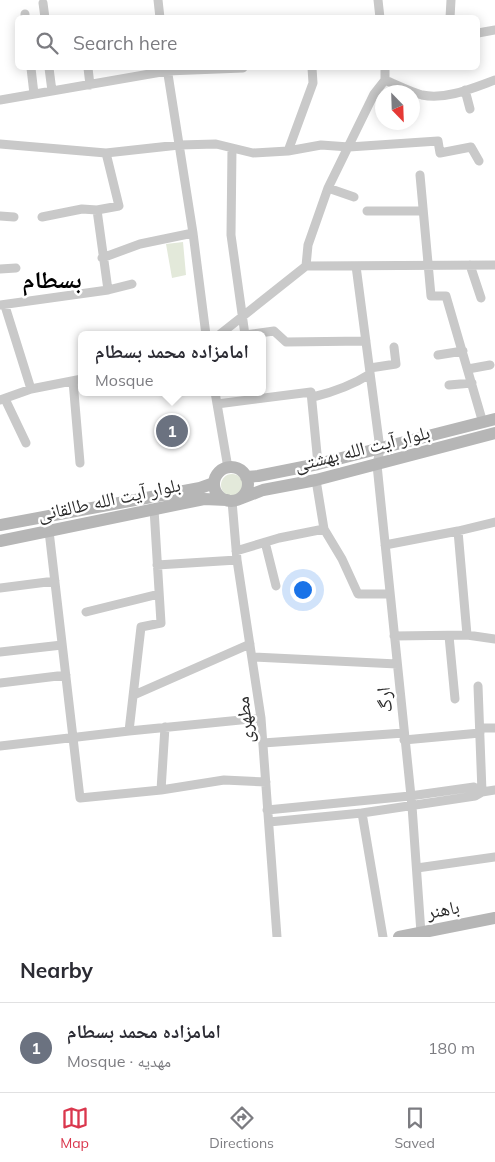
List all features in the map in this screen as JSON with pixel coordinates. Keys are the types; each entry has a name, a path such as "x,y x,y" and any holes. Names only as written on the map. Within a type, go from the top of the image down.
{"street":[{"path":"158,0 160,15"},
{"path":"378,0 380,15"},
{"path":"450,15 451,0"},
{"path":"44,3 45,15"},
{"path":"480,33 495,30"},
{"path":"31,70 34,94"},
{"path":"50,70 52,91"},
{"path":"88,70 90,85"},
{"path":"0,100 90,85 162,70"},
{"path":"167,70 193,233 205,331"},
{"path":"288,151 312,83 312,70"},
{"path":"306,266 308,245 328,188 374,94 385,80 385,70"},
{"path":"385,80 421,95 437,97 495,80"},
{"path":"465,90 470,109"},
{"path":"0,144 106,153 179,145 216,144 253,154 288,151 321,145 349,147 438,141 440,154 471,146 478,160"},
{"path":"232,148 231,235 245,331"},
{"path":"42,217 82,209 97,210 119,206 106,153"},
{"path":"420,175 431,296 446,296 472,383 489,421"},
{"path":"328,188 354,197"},
{"path":"97,210 102,258 108,290"},
{"path":"367,212 423,211"},
{"path":"0,216 14,217"},
{"path":"102,258 140,244 193,233"},
{"path":"470,265 481,298"},
{"path":"224,331 306,266 495,265"},
{"name":"ارگ","path":"356,266 380,449 377,465 417,868 417,935"},
{"path":"0,269 16,268"},
{"path":"31,389 2,306 108,290 132,284"},
{"path":"266,331 274,330 286,342 366,341"},
{"path":"313,397 352,386 370,371 396,364 394,347"},
{"path":"438,355 462,351"},
{"path":"468,369 490,365"},
{"path":"26,443 2,399 31,389 78,380"},
{"path":"449,385 472,383"},
{"path":"266,394 311,392 313,397 318,464"},
{"path":"78,396 80,463"},
{"path":"216,396 228,468"},
{"path":"217,404 250,396"},
{"name":"بلوار آیت الله بهشتی","path":"246,476 258,476 318,464 489,421"},
{"name":"بلوار آیت الله بهشتی","path":"232,500 263,490 316,480 495,433"},
{"path":"228,468 239,469 246,476 248,487 246,492 232,500 218,494 214,483 218,473 228,468"},
{"path":"316,480 324,529 342,558 358,594 390,594"},
{"name":"بلوار آیت الله طالقانی","path":"0,525 200,488 214,483"},
{"name":"بلوار آیت الله طالقانی","path":"0,541 204,499 232,500"},
{"name":"مطهری","path":"232,500 237,556 263,743 278,937"},
{"path":"129,731 141,628 161,623 154,509"},
{"path":"385,544 458,531 495,522"},
{"path":"156,565 237,556 265,542 324,529"},
{"path":"49,531 80,798 161,790 224,780 266,782"},
{"path":"458,531 466,635"},
{"path":"265,542 276,586"},
{"path":"0,588 55,581"},
{"path":"86,612 159,594"},
{"path":"394,636 466,635 495,639"},
{"path":"449,636 456,699"},
{"path":"134,695 250,644"},
{"path":"0,652 62,645"},
{"path":"252,657 397,664"},
{"path":"0,683 66,675"},
{"path":"478,686 482,792"},
{"path":"0,746 260,718"},
{"path":"161,790 165,727"},
{"path":"263,743 404,736 480,731 495,728"},
{"path":"268,810 410,796 474,787 482,792"},
{"path":"269,822 412,806 476,796 482,792 495,790"},
{"path":"362,813 383,937"},
{"path":"417,868 495,857"},
{"name":"باهنر","path":"399,937 417,935 495,918"}],"green space":[{"path":"183,242 186,275 172,278 166,244"},
{"path":"232,474 240,477 243,485 240,493 232,496 224,493 221,485 224,477"}],"place":[{"name":"امامزاده محمد بسطام","path":"172,431"}],"district":[{"name":"بسطام","path":"52,280"}]}
